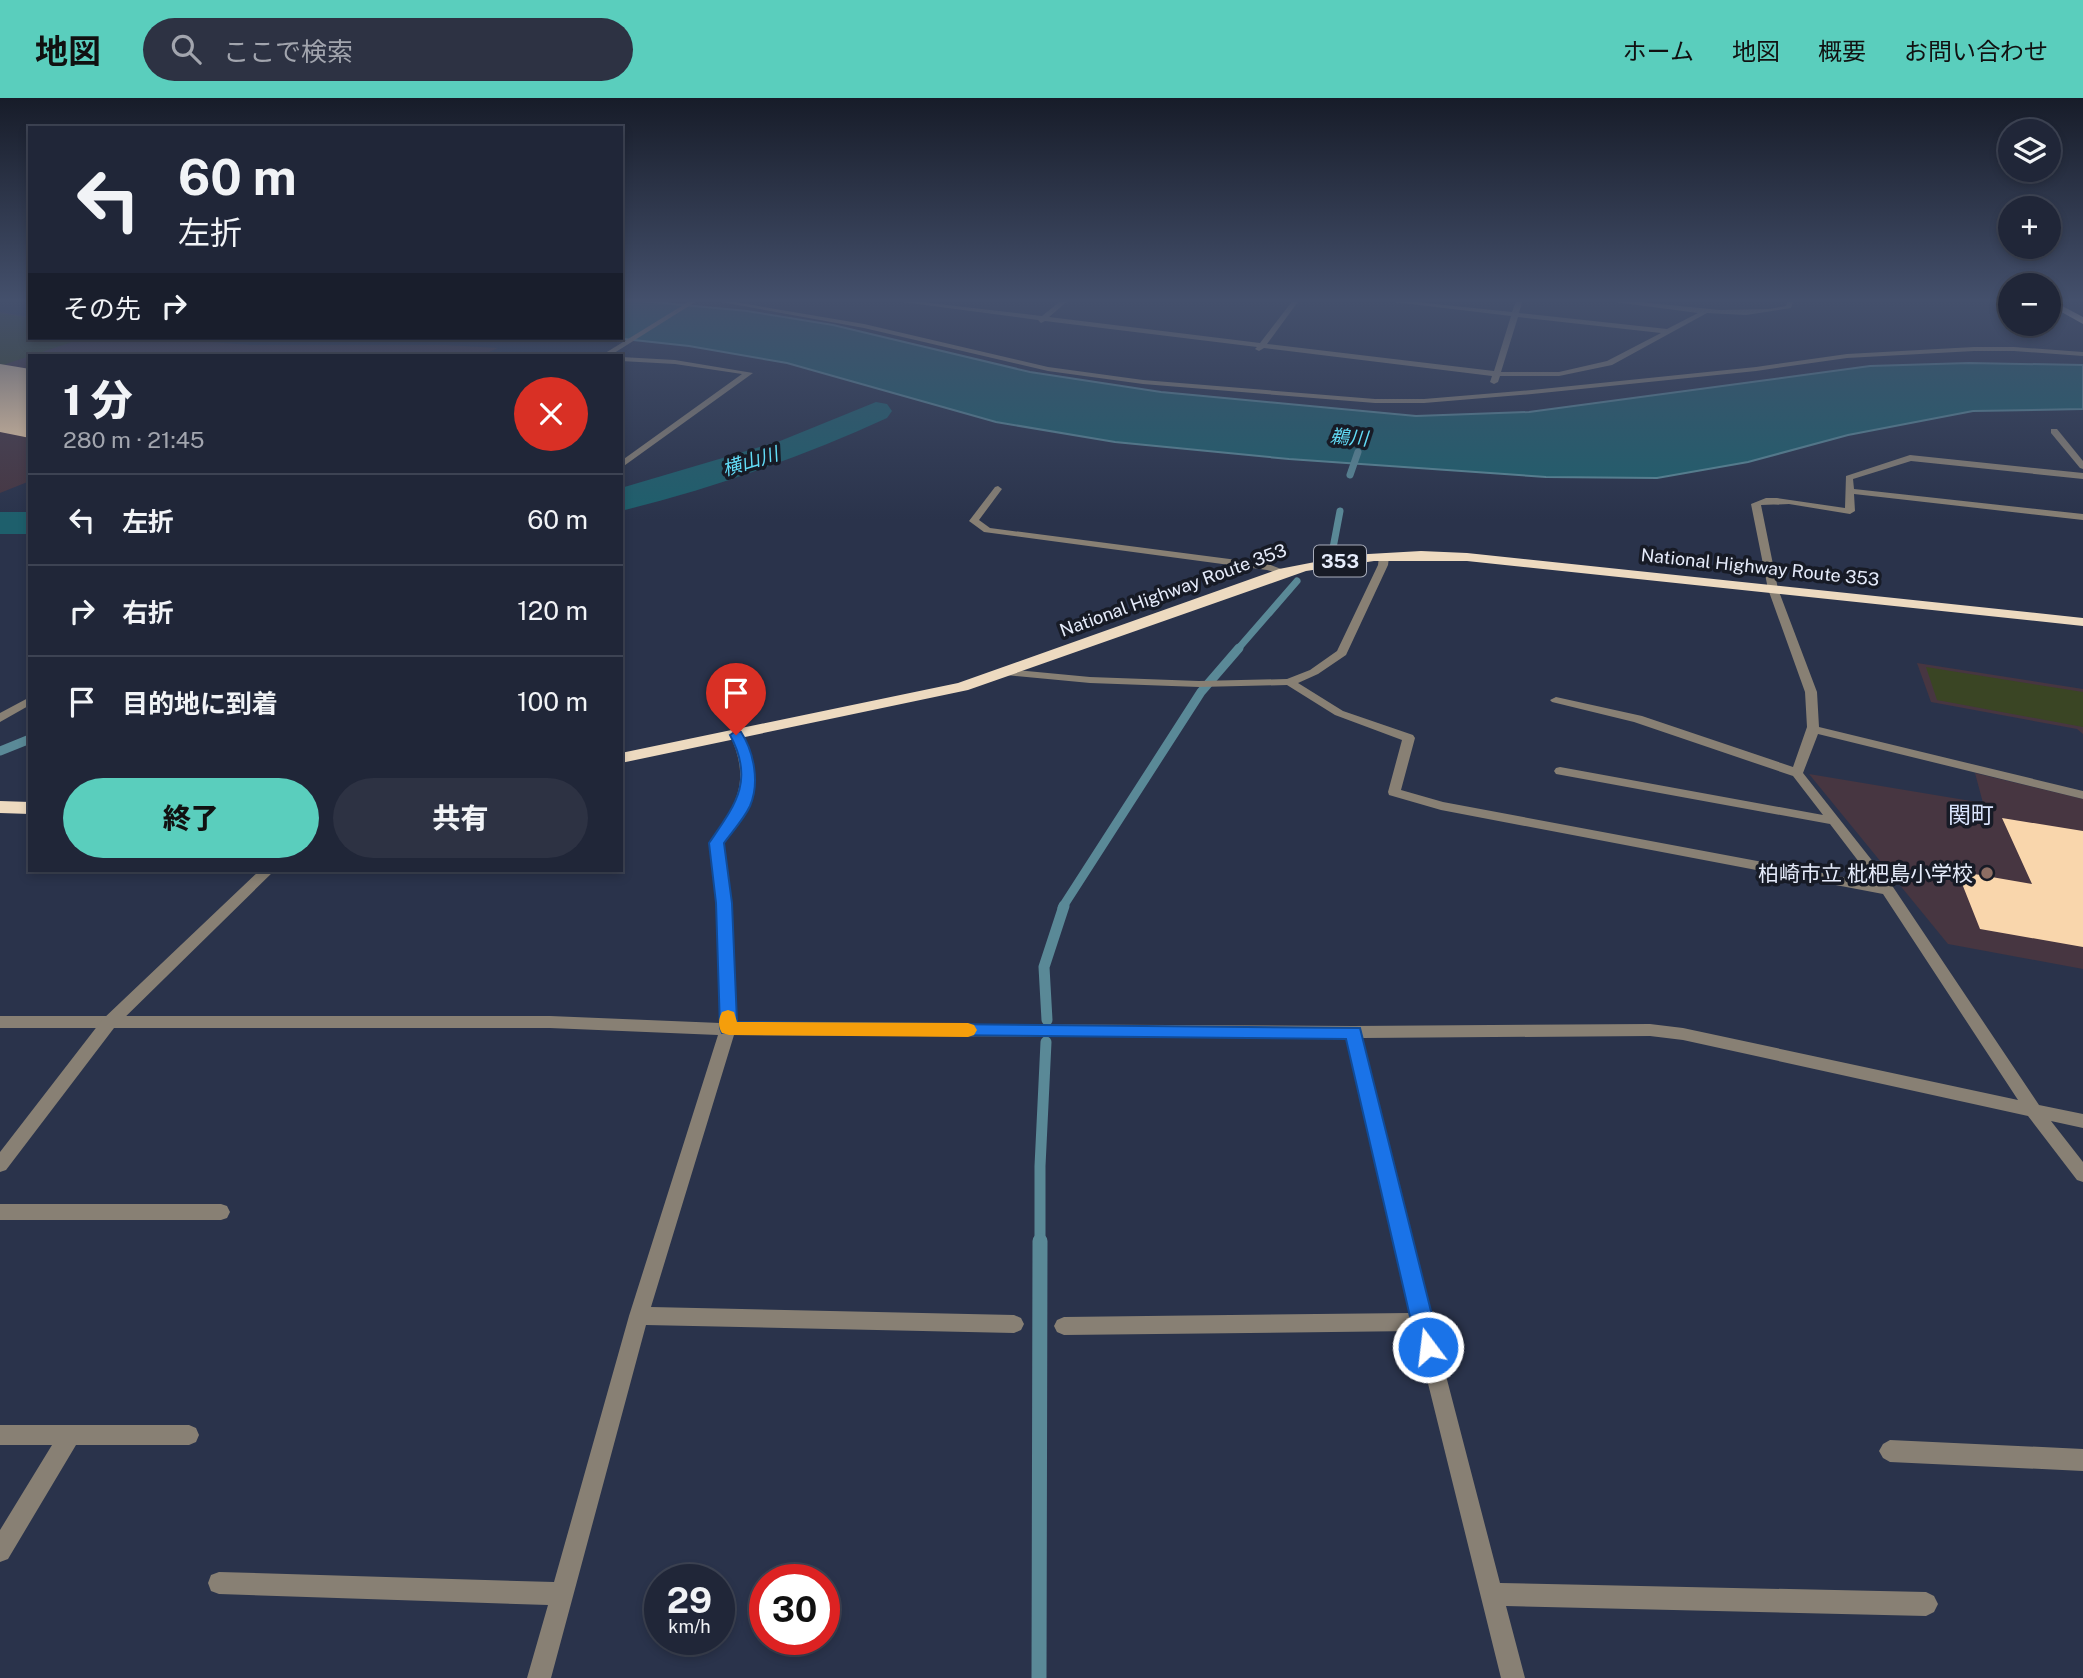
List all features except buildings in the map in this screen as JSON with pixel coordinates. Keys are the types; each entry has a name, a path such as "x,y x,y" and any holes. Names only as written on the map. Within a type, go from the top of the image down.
{"highway":[{"name":"National Highway Route 353","path":"623,758 962,687 1283,572 1330,562 1384,557 1466,557 2083,622"},
{"path":"0,807 28,808"}],"street":[{"path":"623,465 747,373"},
{"path":"1075,373 1143,382 1376,401 1424,401 1720,373"},
{"path":"1485,373 1531,375 1550,373"},
{"path":"1493,387 1497,374"},
{"path":"2054,431 2083,467"},
{"path":"1797,773 1813,729 1808,675 1799,661 1774,590 1756,504 1768,499 1832,511 1850,511 1849,478 1910,458 2083,475"},
{"path":"998,489 974,520 986,530 1185,555 1268,567 1283,572"},
{"path":"1850,491 2083,517"},
{"path":"1006,672 1090,680 1220,685 1289,682 1314,672 1342,653 1383,565 1384,557"},
{"path":"1289,682 1339,713 1409,738 1394,792 1468,811 1888,890"},
{"path":"1556,700 1638,719 1797,773 1888,890 2034,1111 2083,1175"},
{"path":"0,718 28,701"},
{"path":"1813,729 2083,795"},
{"path":"539,1678 639,1315 729,1028 724,903 717,843 742,806 747,790 746,752 736,735"},
{"path":"1560,771 1835,821"},
{"path":"0,1164 108,1024 266,872"},
{"path":"0,1022 550,1022 729,1028 1353,1032 1650,1030 1683,1034 2083,1121"},
{"path":"1353,1032 1422,1322 1513,1678"},
{"path":"0,1213 221,1212"},
{"path":"639,1315 1014,1324"},
{"path":"1064,1326 1422,1322"},
{"path":"0,1435 189,1435"},
{"path":"0,1551 70,1435"},
{"path":"1890,1451 2083,1460"},
{"path":"219,1583 563,1594"},
{"path":"1493,1594 1926,1604"}],"shaded area":[{"path":"0,373 28,373 28,482 0,493"},
{"path":"1917,663 2083,689 2083,734 2077,729 1931,702"},
{"path":"1926,667 2083,692 2083,727 1937,700"},
{"name":"柏崎市立 枇杷島小学校","path":"1975,773 2083,799 2083,969 1948,944 1809,774 1983,803"}],"water":[{"name":"鵜川","path":"821,373 1035,373 1161,392 1416,416 1529,412 1820,373 2083,373 2083,409 1973,411 1848,435 1748,462 1657,478 1546,477 1289,459 1115,442 996,422"}],"waterway":[{"name":"横山川","path":"623,499 792,448 876,411"},
{"name":"鵜川","path":"1350,475 1358,452"},
{"path":"1333,548 1340,511"},
{"name":"横山川","path":"0,523 28,523"},
{"path":"1237,650 1297,581"},
{"path":"1062,908 1201,692 1239,648"},
{"path":"0,751 28,740"},
{"path":"1047,1020 1044,967 1064,906"},
{"path":"1040,1241 1040,1166 1046,1042"},
{"path":"1039,1678 1040,1241"}],"slow traffic":[{"path":"728,1017 729,1028 968,1030"}],"place":[{"name":"柏崎市立 枇杷島小学校","path":"1987,873"}],"district":[{"name":"関町","path":"1971,814"}],"route":[{"path":"736,735 746,752 747,790 742,806 717,843 724,903 729,1028 1353,1032 1428,1347"}]}
